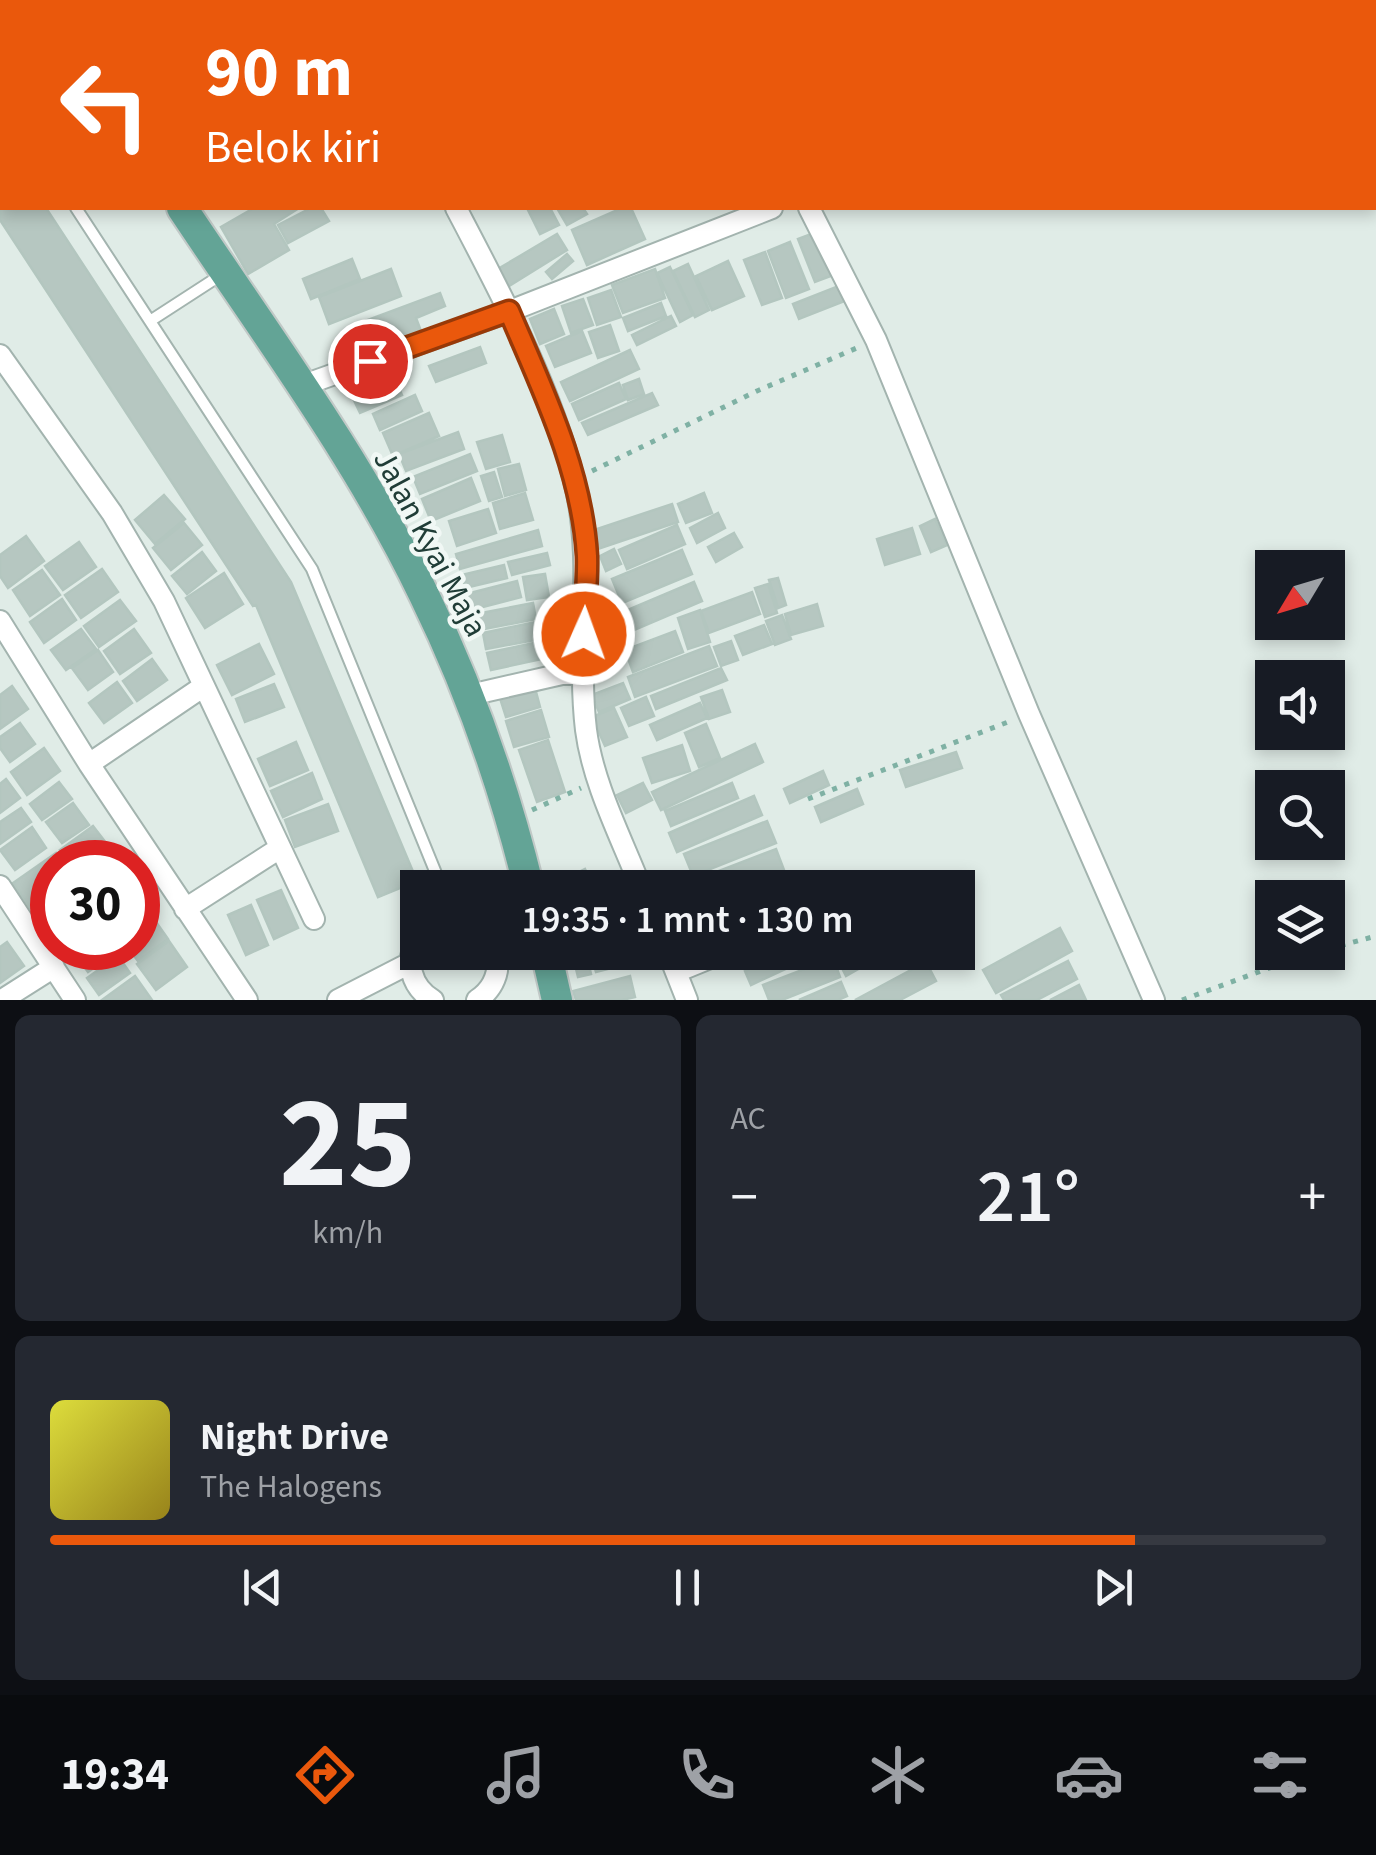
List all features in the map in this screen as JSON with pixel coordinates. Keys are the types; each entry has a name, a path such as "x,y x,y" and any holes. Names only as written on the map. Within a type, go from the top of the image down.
{"main road":[{"name":"Jalan Kyai Maja","path":"183,210 301,386 423,592 470,695 525,870"},
{"path":"550,970 557,1000"}],"street":[{"path":"457,210 549,405 574,480 587,556 563,675 634,870"},
{"path":"301,386 503,314 767,210"},
{"path":"810,210 876,340 1029,714 1154,1000"},
{"path":"0,356 112,513 164,601 314,919"},
{"path":"0,621 89,764 247,1000"},
{"path":"470,695 563,675"},
{"path":"89,764 204,686"},
{"path":"186,908 280,848"},
{"path":"0,886 30,932"},
{"path":"338,1000 400,968"},
{"path":"2,1000 51,970"},
{"path":"55,970 76,1000"},
{"path":"412,970 424,998"},
{"path":"477,1000 495,981 498,970"},
{"path":"675,970 687,1000"}],"lane":[{"path":"77,210 312,569 435,870"},
{"path":"150,321 225,272"}],"path":[{"path":"574,480 757,390 876,340"},
{"path":"808,799 1029,714"},
{"path":"512,820 573,791"},
{"path":"1345,944 1376,936"},
{"path":"1182,1000 1264,970"}],"building":[{"path":"0,210 47,210 291,582 412,870 400,870 400,888 378,897 256,605 253,606 0,220"},
{"path":"251,210 296,210 274,224 289,250 248,274 221,227"},
{"path":"307,210 322,210 329,221 288,243 278,225"},
{"path":"528,210 551,210 559,225 540,234"},
{"path":"558,210 584,210 587,214 567,225"},
{"path":"617,210 632,210 645,239 587,265 572,230"},
{"path":"819,231 836,274 815,282 798,239"},
{"path":"557,234 567,250 509,286 498,269"},
{"path":"790,242 809,289 786,298 768,251"},
{"path":"765,252 782,298 762,305 744,260"},
{"path":"567,254 573,261 552,279 546,272"},
{"path":"352,259 360,279 311,299 303,279"},
{"path":"728,261 744,296 712,310 696,276"},
{"path":"688,264 709,310 695,317 673,271"},
{"path":"670,267 693,315 680,322 657,273"},
{"path":"391,269 401,296 329,324 319,297"},
{"path":"655,269 665,298 623,313 612,285"},
{"path":"841,285 847,300 799,319 793,304"},
{"path":"611,290 621,317 597,325 588,298"},
{"path":"440,293 445,306 416,318 421,331 367,351 357,324"},
{"path":"583,299 593,325 571,333 562,306"},
{"path":"661,303 666,316 628,331 623,318"},
{"path":"554,309 564,334 540,344 530,319"},
{"path":"671,316 676,326 637,345 632,335"},
{"path":"610,325 619,351 598,358 589,332"},
{"path":"582,331 591,353 555,367 546,346"},
{"path":"480,347 486,363 436,382 429,366"},
{"path":"630,350 639,369 570,401 561,382"},
{"path":"393,374 402,395 360,413 350,392"},
{"path":"639,379 644,394 628,400 623,385"},
{"path":"619,383 626,399 579,420 572,404"},
{"path":"652,393 658,405 588,435 582,423"},
{"path":"415,395 422,411 380,430 373,414"},
{"path":"429,413 439,436 393,456 383,433"},
{"path":"458,432 464,449 406,471 399,454"},
{"path":"502,435 510,462 486,469 477,442"},
{"path":"470,454 477,471 420,494 413,477"},
{"path":"519,464 526,490 505,496 498,469"},
{"path":"494,472 502,497 489,501 481,476"},
{"path":"471,478 480,501 431,521 422,499"},
{"path":"525,493 533,520 500,529 493,503"},
{"path":"704,493 712,513 686,523 678,504"},
{"path":"164,495 185,519 155,544 135,520"},
{"path":"672,504 678,522 595,550 588,532"},
{"path":"488,509 496,533 457,546 449,521"},
{"path":"718,513 725,528 697,543 690,528"},
{"path":"935,519 947,545 931,552 920,526"},
{"path":"184,523 202,545 171,570 153,548"},
{"path":"677,525 685,544 627,569 619,550"},
{"path":"912,528 920,554 885,565 877,539"},
{"path":"538,530 542,546 460,569 456,554"},
{"path":"734,533 742,547 716,562 708,547"},
{"path":"26,536 44,561 8,588 0,576 0,555"},
{"path":"79,542 96,567 63,590 45,566"},
{"path":"614,549 621,564 606,571 600,556"},
{"path":"682,550 692,574 622,603 612,579"},
{"path":"202,552 216,571 187,594 172,576"},
{"path":"547,553 550,565 512,575 508,562"},
{"path":"504,565 507,578 465,588 462,575"},
{"path":"102,569 118,592 81,618 65,595"},
{"path":"42,570 60,595 30,616 13,590"},
{"path":"224,573 243,604 205,628 186,598"},
{"path":"545,574 549,597 527,600 523,577"},
{"path":"778,578 786,605 778,608 769,580"},
{"path":"517,581 521,597 456,614 451,598"},
{"path":"694,582 702,601 625,634 616,615"},
{"path":"768,584 777,613 765,617 755,588"},
{"path":"752,592 760,614 709,633 701,611"},
{"path":"62,599 76,620 44,643 30,622"},
{"path":"120,600 136,621 99,647 84,626"},
{"path":"533,603 536,619 479,630 476,614"},
{"path":"817,604 823,626 791,635 785,614"},
{"path":"700,610 710,642 688,649 678,618"},
{"path":"782,615 791,639 775,645 766,621"},
{"path":"608,620 615,637 602,643 594,626"},
{"path":"536,622 540,639 486,649 483,633"},
{"path":"764,625 772,644 743,655 735,636"},
{"path":"81,629 96,649 66,670 51,650"},
{"path":"134,629 151,653 120,674 104,651"},
{"path":"675,631 683,652 633,672 625,650"},
{"path":"543,641 546,658 491,670 487,653"},
{"path":"731,641 738,660 721,666 714,647"},
{"path":"259,644 274,674 232,695 217,665"},
{"path":"709,646 717,666 635,697 628,677"},
{"path":"98,650 113,672 88,690 72,668"},
{"path":"152,659 167,680 137,701 123,681"},
{"path":"721,668 727,680 656,709 651,696"},
{"path":"117,682 132,703 104,723 89,703"},
{"path":"623,683 630,699 599,712 592,695"},
{"path":"274,684 284,707 245,722 236,699"},
{"path":"12,686 28,709 0,729 0,695"},
{"path":"535,688 540,707 506,717 500,698"},
{"path":"722,690 730,712 709,719 701,697"},
{"path":"646,697 654,716 629,726 621,708"},
{"path":"700,703 707,718 657,740 650,725"},
{"path":"614,708 627,737 605,746 592,717"},
{"path":"541,710 549,737 514,747 506,721"},
{"path":"20,723 35,744 10,762 0,748 0,737"},
{"path":"706,724 720,758 699,767 685,733"},
{"path":"548,740 565,792 537,802 519,750"},
{"path":"296,742 308,770 270,786 258,759"},
{"path":"755,744 763,762 661,810 652,792"},
{"path":"682,745 690,771 652,783 643,758"},
{"path":"44,748 60,771 27,795 11,772"},
{"path":"956,752 962,768 906,787 900,770"},
{"path":"823,771 829,785 790,803 784,789"},
{"path":"312,773 322,799 283,817 271,791"},
{"path":"6,779 20,798 0,813 0,784"},
{"path":"59,782 72,799 42,820 30,804"},
{"path":"643,783 652,800 626,813 617,795"},
{"path":"732,783 738,798 671,826 665,811"},
{"path":"857,789 863,804 821,822 815,807"},
{"path":"754,796 762,815 677,852 669,833"},
{"path":"73,803 89,825 66,840 60,840 46,822"},
{"path":"328,804 338,831 295,847 285,820"},
{"path":"21,808 31,822 0,844 0,822"},
{"path":"767,821 776,843 708,870 691,870 684,854"},
{"path":"93,826 104,840 74,840"},
{"path":"32,827 41,840 30,840 30,859 15,870 0,850"},
{"path":"776,849 784,870 722,870"},
{"path":"30,871 30,908 13,883"},
{"path":"281,890 298,928 274,939 257,900"},
{"path":"251,905 268,945 246,955 228,915"},
{"path":"160,928 168,939 160,945"},
{"path":"1060,928 1072,951 996,993 983,970"},
{"path":"169,941 187,967 156,990 141,970 160,970 160,947"},
{"path":"7,942 24,966 0,983 0,947"},
{"path":"1068,961 1077,979 1037,1000 1004,1000 1001,995"},
{"path":"98,970 130,973 99,995 87,978"},
{"path":"576,970 590,970 591,974 578,977"},
{"path":"747,970 783,970 751,985"},
{"path":"802,970 837,970 840,977 782,1000 769,1000 763,985"},
{"path":"911,970 930,970 936,981 900,1000 855,1000"},
{"path":"135,976 152,1000 102,1000"},
{"path":"630,976 635,997 576,1000 573,991"},
{"path":"841,982 847,996 838,1000 799,1000"},
{"path":"1079,985 1086,1000 1050,1000"}],"route":[{"path":"370,361 509,311 549,405 574,480 587,556 584,634"}]}
